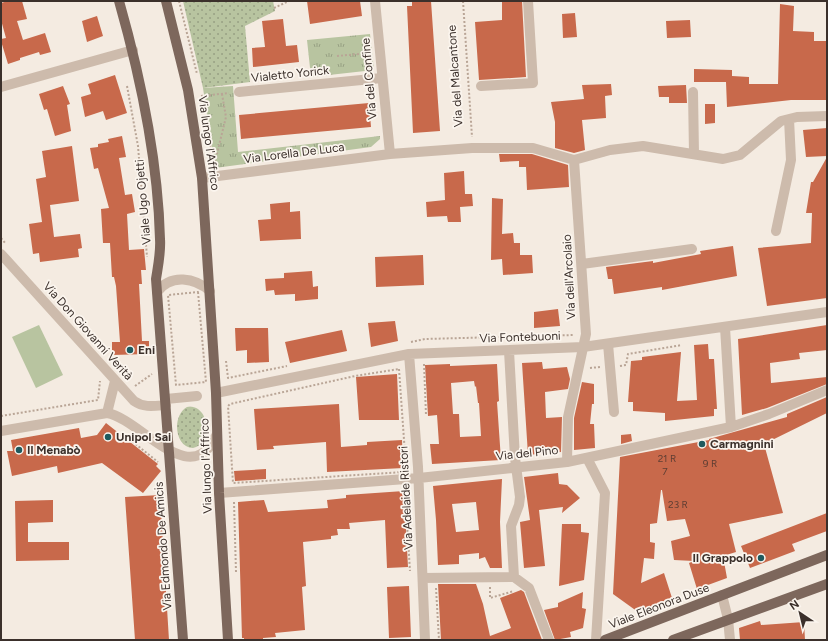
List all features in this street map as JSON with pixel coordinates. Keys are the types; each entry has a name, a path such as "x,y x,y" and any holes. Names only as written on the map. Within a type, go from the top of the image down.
{"main road":[{"name":"Viale Ugo Ojetti","path":"120,1 133,50 152,154 161,240 156,279 170,451"},
{"name":"Via lungo l'Affrico","path":"166,1 188,90 202,178 216,393 219,493 228,640"},
{"name":"Via Edmondo De Amicis","path":"170,451 183,640"},
{"name":"Viale Eleonora Duse","path":"605,640 827,555"},
{"path":"673,640 827,584"}],"street":[{"name":"Via del Confine","path":"375,1 390,154"},
{"path":"481,86 533,83 528,1"},
{"path":"1,87 133,50"},
{"name":"Vialetto Yorick","path":"238,92 382,78"},
{"path":"693,92 694,154"},
{"path":"390,154 472,148 534,148 574,160 629,146 643,146 723,159 734,157 746,150 785,120 827,116"},
{"path":"776,231 791,160 785,120"},
{"name":"Via Lorella De Luca","path":"202,178 390,154"},
{"name":"Via dell'Arcolaio","path":"568,462 568,417 586,334 574,160"},
{"path":"582,264 692,249"},
{"name":"Via Don Giovanni Verità","path":"1,254 139,405 148,407 197,396"},
{"path":"157,292 170,282 182,279 197,282 210,291"},
{"name":"Via Fontebuoni","path":"216,393 409,354 584,347 827,312"},
{"path":"725,327 731,427"},
{"path":"608,344 614,412"},
{"path":"509,351 520,501 511,522 514,576"},
{"name":"Via Adelaide Ristori","path":"409,354 419,478 425,640"},
{"path":"1,431 107,413 115,380"},
{"name":"Via del Pino","path":"219,493 419,478 568,462 731,427 769,414 827,390"},
{"name":"Via lungo l'Affrico","path":"107,413 119,416 170,451 187,456 196,456 209,447 217,434"},
{"path":"587,458 605,493 596,640"},
{"path":"423,578 514,576 529,588 549,640"},
{"name":"Viale Eleonora Duse","path":"722,595 728,619 730,640"}],"path":[{"path":"274,8 289,1"},
{"name":"Via del Malcantone","path":"463,1 472,148"},
{"path":"337,56 374,53"},
{"path":"127,81 138,146 148,265"},
{"name":"Vialetto Yorick","path":"201,96 238,92"},
{"path":"214,167 226,118 222,94"},
{"path":"198,292 206,382 176,385 168,295 198,292"},
{"path":"579,369 626,365 628,354 688,344"},
{"path":"427,420 424,364 431,364"},
{"path":"135,386 153,374"},
{"path":"1,416 98,400"},
{"path":"230,404 228,406 233,483"},
{"path":"117,430 162,466"},
{"path":"405,490 410,577"},
{"path":"236,578 234,502 237,501"},
{"path":"490,585 490,598 518,590"}],"green space":[{"path":"183,1 273,1 275,11 245,26 250,82 203,88"},
{"path":"370,34 374,70 311,77 307,40"},
{"path":"233,86 238,152 380,136 380,139 371,147 215,168 203,88"},
{"path":"39,325 63,375 36,388 12,337"},
{"path":"187,407 195,407 200,411 206,424 204,439 199,445 193,448 182,442 177,430 179,417 182,411"}],"building":[{"path":"8,1 22,1 27,19 17,21 23,40 45,33 51,52 40,55 39,52 20,58 20,60 8,64 1,41 1,39 6,38 1,20 1,3"},
{"path":"307,1 360,1 362,16 310,24"},
{"path":"412,1 431,1 440,131 413,133 407,6 412,6"},
{"path":"502,1 522,1 526,77 479,80 475,22 502,20"},
{"path":"780,4 794,6 793,31 814,32 814,41 827,41 827,100 791,100 727,107 726,82 694,82 694,69 732,70 732,76 749,77 749,84 778,84"},
{"path":"575,13 577,37 563,38 562,14"},
{"path":"97,16 103,36 87,42 82,21"},
{"path":"283,19 286,46 297,45 299,62 253,67 252,48 265,47 262,21"},
{"path":"690,20 691,37 667,38 666,21"},
{"path":"115,75 127,113 106,120 103,111 85,117 81,97 91,94 88,84"},
{"path":"611,84 612,95 605,96 606,118 582,120 585,150 574,153 555,148 555,122 551,102 584,99 582,85"},
{"path":"686,85 687,103 669,103 669,97 659,97 658,86"},
{"path":"63,86 70,104 67,105 71,131 55,136 47,109 44,110 39,94"},
{"path":"369,103 371,127 241,139 239,115"},
{"path":"705,104 715,104 715,123 705,124"},
{"path":"827,128 827,156 806,157 803,130"},
{"path":"122,136 126,157 119,158 125,195 132,194 135,212 127,214 129,250 144,249 146,270 141,270 142,284 139,284 142,341 149,341 149,354 112,355 112,342 120,342 116,286 114,277 112,277 110,243 103,243 101,209 109,208 98,168 94,169 90,148 98,147 98,144 109,142 108,139"},
{"path":"72,146 79,201 50,205 54,237 80,234 82,248 78,249 79,257 40,262 39,253 33,254 29,224 42,222 36,179 46,177 42,151"},
{"path":"499,154 532,154 568,165 569,187 527,190 526,167 519,167 519,161 500,162"},
{"path":"827,157 827,298 767,306 758,248 811,243 812,213 806,213 811,182 813,182"},
{"path":"464,171 465,194 472,194 473,206 460,207 461,222 448,222 447,216 427,217 426,202 445,200 444,173"},
{"path":"492,198 503,199 502,234 513,233 514,243 520,243 520,255 532,255 533,273 503,275 502,259 491,260"},
{"path":"290,202 290,212 300,211 301,239 260,241 258,220 271,219 270,204"},
{"path":"733,246 737,276 662,290 662,287 614,294 612,279 608,279 606,267 653,261 653,263 701,254 700,251"},
{"path":"423,255 424,285 376,287 375,257"},
{"path":"312,271 313,287 318,286 318,299 295,301 295,294 275,295 274,290 266,291 265,279 284,278 284,273"},
{"path":"558,309 560,326 534,328 534,312"},
{"path":"395,321 398,341 371,347 368,323"},
{"path":"827,325 827,350 799,353 800,359 770,363 771,383 827,377 827,384 767,408 742,415 738,339"},
{"path":"235,328 268,328 269,362 247,363 247,350 236,351"},
{"path":"342,330 347,351 290,363 285,342"},
{"path":"708,344 709,359 714,359 717,409 714,409 714,416 665,421 665,413 633,411 633,402 628,402 631,361 642,360 642,357 681,352 677,401 697,400 694,345"},
{"path":"542,362 543,369 567,367 570,379 568,389 545,392 546,418 562,417 561,452 528,455 522,363"},
{"path":"450,364 450,366 497,364 499,401 497,402 501,460 432,464 430,444 439,444 437,415 428,416 425,365","holes":["474,381 475,387 476,386 479,403 481,436 460,437 459,414 453,414 451,383"]},
{"path":"397,374 399,420 359,420 356,377"},
{"path":"582,382 594,384 594,404 592,404 590,424 594,424 595,448 574,450 574,418"},
{"path":"827,397 827,413 764,444 783,513 729,524 736,552 723,556 727,578 697,589 689,563 694,561 674,560 671,541 690,536 685,519 667,521 661,490 657,523 650,524 650,542 655,543 654,559 644,558 641,583 664,573 672,598 638,612 613,594 620,457 709,440 787,417 787,414"},
{"path":"339,404 341,447 367,445 367,442 402,440 403,468 327,472 326,442 273,446 274,449 257,450 254,409"},
{"path":"106,423 158,464 156,466 161,471 143,493 102,463 58,473 57,466 12,476 7,451 13,451 11,440 79,428 81,438 97,435"},
{"path":"631,434 632,441 621,444 621,435"},
{"path":"266,469 266,479 235,481 234,471"},
{"path":"558,473 559,484 567,485 580,498 562,513 563,507 539,510 545,566 524,568 520,522 530,520 524,477"},
{"path":"502,479 500,522 502,568 490,568 485,557 479,559 479,553 459,555 459,564 438,565 433,486","holes":["476,502 479,530 456,532 452,504"]},
{"path":"404,491 408,567 387,568 385,520 349,523 350,529 337,529 338,535 331,536 331,539 303,542 306,586 302,587 305,630 275,633 276,637 263,638 263,640 244,640 244,638 242,638 238,502 264,500 268,512 328,508 327,500 346,498 346,495"},
{"path":"160,495 169,640 135,640 125,497"},
{"path":"53,500 53,522 28,523 28,542 69,542 69,560 16,561 15,501"},
{"path":"827,513 827,531 792,544 795,551 750,568 741,546"},
{"path":"562,524 581,524 581,532 589,533 584,580 559,586"},
{"path":"438,584 476,584 483,604 490,636 511,628 500,598 521,590 524,592 542,640 441,640"},
{"path":"409,586 411,637 389,638 387,587"},
{"path":"583,592 582,608 586,609 583,628 570,632 571,637 555,640 544,610 558,607 558,603"},
{"path":"760,621 761,625 804,622 805,640 740,640 739,628"}],"place":[{"name":"Eni","path":"130,350"},
{"name":"Unipol Sai","path":"108,437"},
{"name":"Carmagnini","path":"702,444"},
{"name":"Il Menabò","path":"19,450"},
{"name":"Il Grappolo","path":"761,558"}]}
